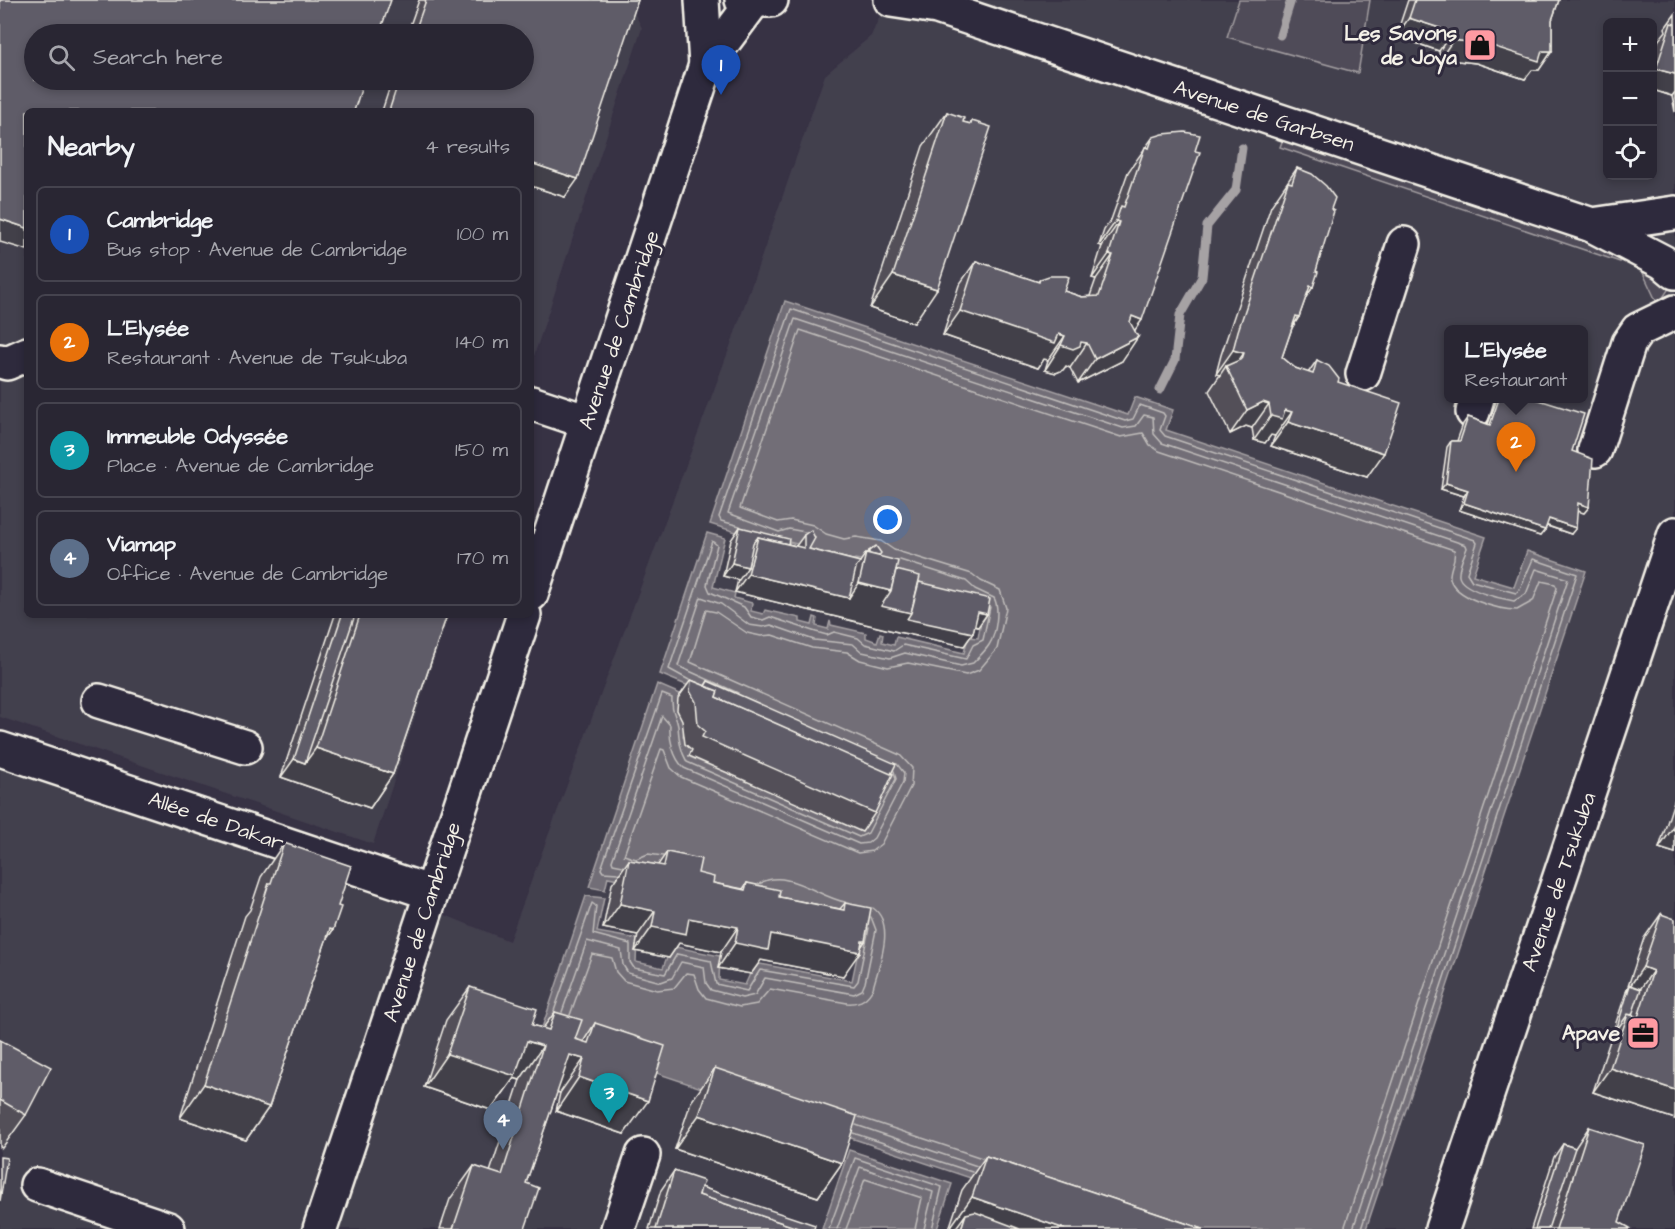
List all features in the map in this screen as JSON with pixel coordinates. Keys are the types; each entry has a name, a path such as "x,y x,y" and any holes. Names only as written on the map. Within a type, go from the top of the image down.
{"street":[{"name":"Avenue de Cambridge","path":"702,0 706,65"},
{"name":"Avenue de Garbsen","path":"891,0 931,4 1592,225 1663,262 1675,272"},
{"name":"Avenue de Cambridge","path":"534,585 706,65 755,1"},
{"path":"1592,225 1675,213"},
{"path":"1363,374 1404,244"},
{"path":"1595,450 1629,343 1638,330 1675,312"},
{"path":"0,361 7,363 24,355"},
{"path":"534,404 588,422"},
{"name":"Avenue de Tsukuba","path":"1442,1229 1675,534"},
{"name":"Avenue de Cambridge","path":"320,1229 523,618"},
{"path":"99,701 245,747"},
{"name":"Allée de Dakar","path":"0,749 432,893"},
{"path":"618,1229 643,1155"},
{"path":"37,1185 168,1229"}],"shaded area":[{"path":"0,0 628,0 642,28 534,356 534,108 24,108 24,618 448,618 373,844 0,717"},
{"path":"887,0 1239,0 1227,36 1358,72 1370,0 1675,0 1675,1229 0,1229 0,734 509,941 731,344 825,75 871,36"},
{"path":"1239,0 1370,0 1358,73 1227,37"},
{"path":"1283,139 1623,254 1620,262 1280,147"},
{"path":"1637,260 1665,281 1668,290 1658,305"}],"water":[{"path":"785,301 1128,415 1135,397 1173,410 1166,430 1486,537 1473,575 1514,587 1527,551 1586,571 1366,1229 1123,1229 540,1034 586,896 604,898 597,932 637,939 636,962 663,968 671,946 720,956 719,980 745,985 755,963 852,981 863,928 608,877 605,890 589,887 657,684 687,697 683,736 692,750 690,757 863,831 698,690 660,674 707,533 725,538 713,587 735,593 734,598 752,603 751,611 763,614 765,610 800,618 800,622 812,625 814,617 817,618 816,626 828,629 830,621 831,625 866,633 866,638 877,642 880,633 883,634 882,642 894,645 896,637 964,653 968,637 978,638 984,606 966,597 922,583 870,562 855,559 852,564 807,552 808,547 789,542 788,548 710,524"},
{"path":"849,1150 952,1184 937,1229 822,1229"}],"building":[{"path":"0,0 391,0 383,24 24,24 24,90 361,90 355,108 24,108 24,227 0,219"},
{"path":"426,0 638,0 578,179 534,164 534,108 390,108 396,90 534,90 534,24 418,24"},
{"name":"Les Savons de Joya","path":"1415,0 1559,0 1552,20 1552,51 1542,51 1539,61 1489,45 1453,40 1452,32 1409,18"},
{"path":"1671,23 1675,24 1675,74 1657,69"},
{"path":"947,112 964,118 963,122 971,124 972,121 991,127 937,289 893,275"},
{"path":"1185,132 1200,135 1195,151 1200,152 1142,320 1132,316 1130,322 1138,337 1095,359 1087,343 1081,342 1080,346 1073,349 1061,345 1065,336 1059,334 1055,343 960,311 976,261 1039,282 1040,279 1049,276 1066,276 1069,277 1064,291 1082,297 1099,296 1113,255 1109,254 1119,222 1116,221 1121,206 1124,207 1145,147 1149,148 1153,137"},
{"path":"1297,168 1312,174 1326,186 1335,198 1331,209 1334,211 1313,287 1310,286 1299,317 1296,316 1282,357 1295,368 1313,374 1317,360 1329,366 1339,379 1338,382 1401,403 1384,453 1288,422 1292,412 1285,410 1282,419 1271,416 1269,404 1263,402 1247,410 1226,366 1242,359 1244,353 1233,350 1238,331 1288,182 1292,183"},
{"path":"1498,403 1549,403 1584,414 1572,451 1593,459 1589,507 1578,503 1576,528 1549,519 1545,530 1464,503 1468,490 1446,483 1451,441 1460,441 1468,417 1490,425"},
{"path":"740,527 789,539 788,544 758,537 753,543 748,567 732,563"},
{"path":"811,530 815,538 809,549 860,562 856,568 849,598 748,574 758,537 804,548 804,535"},
{"path":"876,546 881,553 879,556 869,554 869,551"},
{"path":"866,553 898,561 891,591 859,583"},
{"path":"896,570 920,576 911,613 881,606 891,591"},
{"path":"919,582 990,599 987,614 978,612 973,633 907,619 911,613"},
{"path":"341,618 354,618 305,763 294,759"},
{"path":"359,618 446,618 393,774 316,748"},
{"path":"691,680 718,691 716,697 893,774 875,813 702,737 705,731 698,725 696,702 690,691"},
{"path":"708,681 896,764 891,774 716,697 718,691 705,686"},
{"path":"284,843 351,866 338,906 341,907 333,930 330,929 269,1107 204,1084"},
{"path":"667,852 701,859 698,873 714,877 713,883 745,890 747,883 780,890 779,897 844,910 845,903 871,908 865,941 862,941 860,952 771,934 768,950 735,943 738,927 689,918 686,934 652,927 655,911 620,904 629,860 664,866"},
{"path":"1661,914 1675,919 1675,1090 1610,1068 1628,1014 1638,1017 1653,971 1643,967"},
{"path":"1630,985 1641,989 1632,1015 1628,1014 1616,1031"},
{"path":"470,987 537,1009 532,1025 549,1030 555,1012 582,1020 575,1039 588,1043 595,1023 665,1046 648,1101 579,1077 584,1059 570,1055 526,1183 539,1188 525,1229 453,1229 474,1166 502,1175 543,1046 527,1041 515,1076 447,1054"},
{"path":"0,1040 51,1067 26,1115 0,1100"},
{"path":"715,1068 857,1116 842,1163 699,1115"},
{"path":"1589,1127 1645,1145 1619,1222 1630,1229 1556,1229"},
{"path":"1563,1144 1575,1148 1548,1229 1535,1229"},
{"path":"986,1156 1203,1229 1065,1229 972,1197"},
{"path":"0,1157 7,1158 0,1201"},
{"path":"674,1171 704,1181 699,1195 801,1229 656,1229"},
{"path":"701,1187 815,1225 814,1229 801,1229 699,1195"},
{"path":"975,1212 1020,1229 961,1229 966,1214"}],"waterway":[{"path":"1280,35 1291,0"},
{"path":"1160,390 1175,360 1180,315 1202,277 1207,226 1236,190 1242,148"}],"place":[{"name":"Les Savons de Joya","path":"1480,45"},
{"name":"Cambridge","path":"721,95"},
{"name":"L'Elysée","path":"1516,472"},
{"name":"Apave","path":"1643,1033"},
{"name":"Immeuble Odyssée","path":"609,1123"},
{"name":"Viamap","path":"503,1150"}]}
